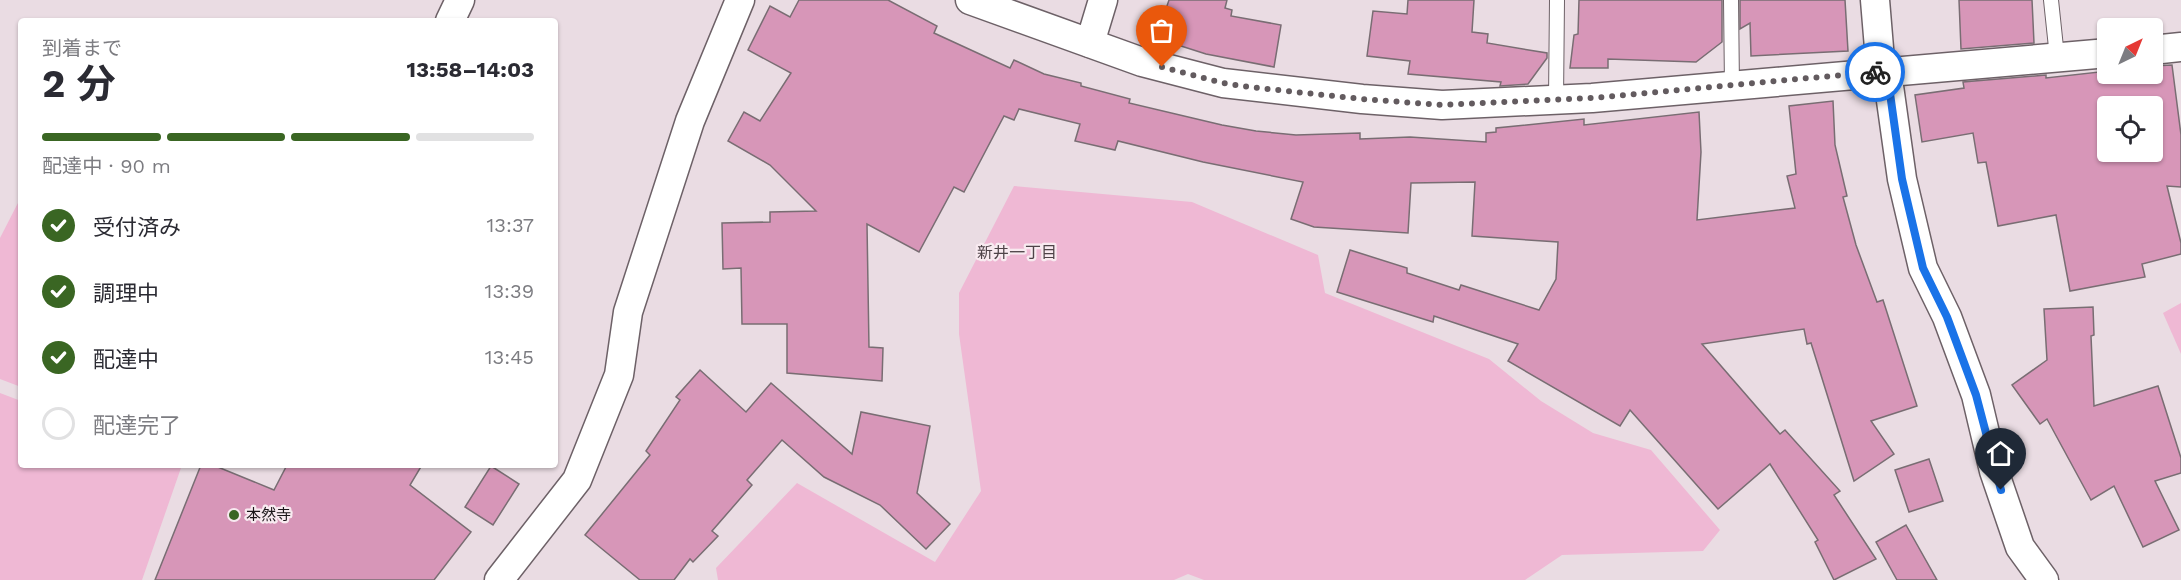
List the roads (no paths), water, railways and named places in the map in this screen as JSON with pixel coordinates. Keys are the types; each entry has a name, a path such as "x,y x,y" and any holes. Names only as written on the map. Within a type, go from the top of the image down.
{"street":[{"path":"451,18 460,0"},
{"path":"499,580 577,480 618,375 628,312 683,141 740,0"},
{"path":"970,0 1142,62 1223,83 1362,99 1442,105 1556,100 2097,54"},
{"path":"1090,43 1103,0"},
{"path":"1875,0 1884,72 1902,179 1923,268 1947,317 1976,395 1994,471 2020,546 2044,580"},
{"path":"2163,49 2181,47"}],"lane":[{"path":"1556,100 1557,0"},
{"path":"1731,0 1732,86"},
{"path":"2051,0 2056,57"}],"place":[{"name":"本然寺","path":"234,515"}],"district":[{"name":"新井一丁目","path":"1017,252"}]}
